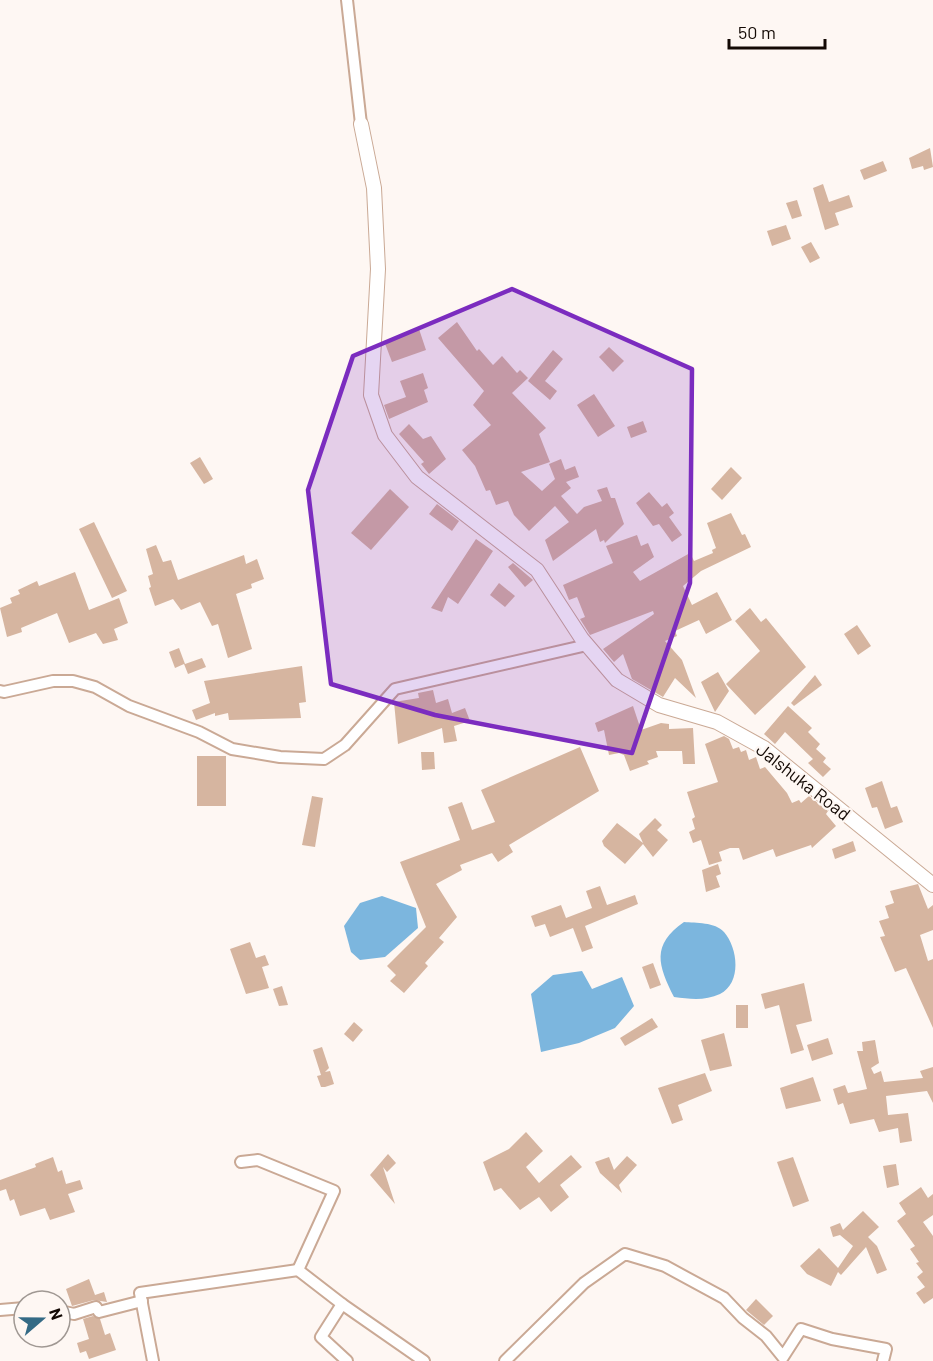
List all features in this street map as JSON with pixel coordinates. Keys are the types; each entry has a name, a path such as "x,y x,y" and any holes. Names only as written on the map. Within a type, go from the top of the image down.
{"street":[{"path":"347,0 361,124"},
{"name":"Jalshuka Road","path":"361,124 374,188 378,269 371,395 385,435 417,477 537,570 587,645 617,680 659,705 717,722 764,748 933,885"},
{"path":"0,691 53,681 73,681 95,687 129,706 199,732 232,749 280,757 324,759 345,745 395,689 587,645"},
{"path":"241,1162 258,1160 334,1191 298,1270"},
{"path":"505,1361 584,1283 624,1254 665,1266 724,1298 743,1318 766,1336 783,1357 801,1329 832,1339 886,1349 883,1361"},
{"path":"153,1361 140,1293 298,1270 342,1304 424,1361"},
{"path":"72,1314 96,1307 99,1312 142,1301"},
{"path":"342,1304 321,1336 347,1361"}],"highlighted area":[{"path":"512,289 692,369 690,583 632,753 435,715 331,684 308,490 353,356"}],"water":[{"path":"382,896 416,908 418,928 385,957 360,960 351,952 344,926 360,903"},
{"path":"684,922 716,926 729,939 735,956 735,974 727,989 720,994 703,999 674,997 661,965 662,947 673,931"},
{"path":"582,971 592,989 622,977 634,1006 615,1028 579,1043 541,1052 531,994 553,975"}],"building":[{"path":"930,148 933,167 924,170 923,166 912,169 909,158"},
{"path":"883,161 887,171 864,180 860,170"},
{"path":"823,184 829,202 849,195 853,207 835,213 839,225 825,230 813,188"},
{"path":"797,200 802,216 792,219 786,203"},
{"path":"786,225 791,239 772,246 767,231"},
{"path":"811,242 820,258 810,263 801,247"},
{"path":"457,322 477,351 479,349 493,365 502,356 517,373 520,370 528,378 512,393 546,428 539,434 550,462 521,472 542,491 555,479 549,464 561,459 565,470 575,466 579,477 566,482 571,488 561,496 577,514 584,507 602,501 597,490 607,487 611,498 615,498 624,524 605,543 604,540 600,542 596,529 553,561 545,540 569,522 555,506 529,531 514,515 508,501 496,505 490,490 486,491 475,466 462,450 491,425 473,405 484,391 438,338"},
{"path":"419,329 426,350 392,362 384,341"},
{"path":"609,347 624,361 613,372 599,357"},
{"path":"553,350 563,359 545,381 557,391 550,400 528,381"},
{"path":"423,373 428,388 424,390 428,402 389,419 384,405 406,397 400,381"},
{"path":"594,394 615,426 598,437 577,405"},
{"path":"643,421 647,432 631,438 627,427"},
{"path":"409,424 423,439 431,436 446,459 429,474 421,464 424,462 399,434"},
{"path":"200,457 213,479 204,484 190,463"},
{"path":"731,467 742,478 722,500 711,489"},
{"path":"390,489 409,507 371,550 351,533"},
{"path":"649,492 662,507 667,503 674,513 669,517 682,535 672,542 659,524 653,526 636,503"},
{"path":"437,504 459,521 452,531 429,514"},
{"path":"731,513 751,547 701,571 683,586 692,605 717,592 732,620 706,634 699,620 675,631 677,636 665,641 682,660 696,698 675,678 663,697 632,679 623,654 614,662 603,649 654,614 653,611 590,635 580,619 585,617 577,597 569,600 563,585 613,563 606,546 637,535 641,546 648,543 654,557 633,572 640,581 690,553 694,561 713,553 712,550 716,548 707,523"},
{"path":"94,522 127,591 112,598 79,529"},
{"path":"476,539 493,551 458,604 448,597 442,612 431,608"},
{"path":"156,545 163,562 171,560 178,580 244,555 246,564 257,559 264,579 251,584 252,588 236,594 252,649 228,658 218,624 212,626 200,602 181,610 173,599 155,606 149,588 151,587 148,576 153,574 146,549"},
{"path":"513,563 533,580 525,587 508,567"},
{"path":"75,572 89,610 119,598 128,623 114,629 118,640 103,644 96,633 69,643 57,613 21,628 22,632 7,637 0,608 12,603 10,598 20,594 18,590 37,581 39,586"},
{"path":"499,583 515,596 505,607 490,595"},
{"path":"750,608 761,622 766,618 806,667 755,715 726,684 760,651 735,621"},
{"path":"857,625 871,646 858,655 844,634"},
{"path":"179,648 185,664 202,658 206,667 188,674 184,664 175,668 169,652"},
{"path":"302,666 306,702 299,703 301,718 229,720 228,713 215,716 215,713 196,720 192,710 210,703 204,681"},
{"path":"718,672 729,691 715,712 701,682"},
{"path":"815,675 822,685 794,706 791,703"},
{"path":"433,690 436,703 448,699 452,713 465,708 470,721 454,726 457,741 444,743 442,728 398,744 394,702 419,698 418,693"},
{"path":"633,706 641,730 661,723 669,724 669,729 693,728 695,764 683,764 682,751 656,751 658,757 647,761 649,764 630,771 624,755 619,753 609,755 604,730 598,732 595,723"},
{"path":"788,706 812,728 808,732 820,744 816,749 826,758 823,762 831,769 823,777 808,763 813,759 785,732 775,744 764,734"},
{"path":"724,736 729,739 733,749 739,747 741,752 746,750 749,760 756,757 760,769 765,767 787,793 792,803 799,800 801,803 809,796 828,811 826,814 836,826 812,848 811,845 776,857 773,849 743,860 739,848 730,848 719,852 722,861 709,865 701,840 693,843 689,832 695,829 692,819 695,817 687,792 718,782 705,744"},
{"path":"580,747 599,791 509,845 513,852 498,862 492,853 460,865 462,870 436,884 457,917 439,938 444,942 425,963 428,966 404,993 390,981 396,975 387,966 426,927 400,862 460,840 448,807 462,802 472,830 495,822 481,790"},
{"path":"421,752 434,752 435,769 422,770"},
{"path":"197,756 226,756 226,806 197,806"},
{"path":"882,781 891,808 897,806 903,822 885,829 877,807 872,808 865,788"},
{"path":"312,796 323,798 315,847 302,845"},
{"path":"655,818 662,825 657,830 668,840 653,857 643,844 625,864 604,846 602,841 617,823 643,843 639,834"},
{"path":"853,841 856,851 835,859 832,849"},
{"path":"718,864 721,874 716,876 720,887 706,892 702,870"},
{"path":"918,884 928,909 933,905 933,930 920,935 928,961 933,959 933,1028 906,968 895,972 880,937 885,936 879,921 889,918 885,906 894,903 890,891"},
{"path":"600,886 607,905 635,895 638,904 585,926 593,948 582,952 573,928 550,937 545,924 535,927 531,916 561,905 566,918 592,908 586,891"},
{"path":"250,942 256,958 265,955 269,965 262,967 269,988 246,994 230,949"},
{"path":"653,963 661,985 650,989 642,967"},
{"path":"804,983 812,1021 796,1025 804,1050 791,1054 779,1005 765,1009 761,994"},
{"path":"282,986 288,1005 279,1006 273,989"},
{"path":"736,1005 748,1005 748,1028 736,1028"},
{"path":"652,1018 658,1027 625,1046 620,1038"},
{"path":"354,1022 363,1030 353,1042 344,1034"},
{"path":"724,1033 732,1066 710,1071 701,1040"},
{"path":"828,1038 833,1054 812,1061 807,1045"},
{"path":"875,1040 879,1063 871,1068 874,1074 881,1071 884,1082 923,1078 920,1071 933,1067 933,1103 927,1091 886,1096 888,1115 908,1113 912,1141 900,1143 898,1128 879,1132 874,1119 850,1124 843,1103 838,1105 833,1089 845,1085 848,1093 867,1089 857,1051 863,1051 862,1042"},
{"path":"322,1047 329,1068 325,1072 330,1071 334,1084 325,1087 321,1087 317,1076 321,1075 313,1050"},
{"path":"705,1073 712,1091 678,1105 683,1120 672,1124 658,1088"},
{"path":"813,1077 821,1101 786,1109 780,1088"},
{"path":"526,1132 543,1151 526,1167 539,1183 571,1155 582,1167 560,1185 569,1197 551,1212 539,1197 520,1210 501,1188 494,1191 483,1162 509,1149"},
{"path":"388,1154 396,1163 387,1172 383,1167 395,1204 370,1175"},
{"path":"627,1156 637,1165 619,1185 622,1193 600,1173 595,1162 609,1157 614,1170"},
{"path":"53,1157 58,1172 62,1170 66,1184 80,1180 83,1189 68,1194 75,1212 50,1220 45,1208 20,1216 14,1199 10,1201 6,1189 0,1191 0,1180 36,1167 35,1164"},
{"path":"793,1157 809,1201 793,1207 777,1162"},
{"path":"896,1164 899,1185 887,1188 883,1166"},
{"path":"921,1187 928,1198 933,1194 933,1215 923,1222 933,1236 933,1298 924,1304 916,1293 925,1287 917,1277 923,1272 910,1249 915,1246 897,1221 906,1214 899,1203"},
{"path":"863,1211 879,1227 868,1237 877,1246 887,1270 877,1274 866,1247 841,1275 838,1272 831,1286 807,1274 800,1266 819,1248 838,1268 853,1246 840,1235 833,1237 830,1227 840,1223 843,1230"},
{"path":"89,1279 95,1295 104,1292 107,1302 94,1300 72,1306 72,1289 66,1289"},
{"path":"756,1299 773,1316 764,1325 746,1310"},
{"path":"93,1316 100,1319 105,1335 110,1333 116,1350 89,1359 86,1351 80,1353 77,1343 89,1339 83,1319"}]}
